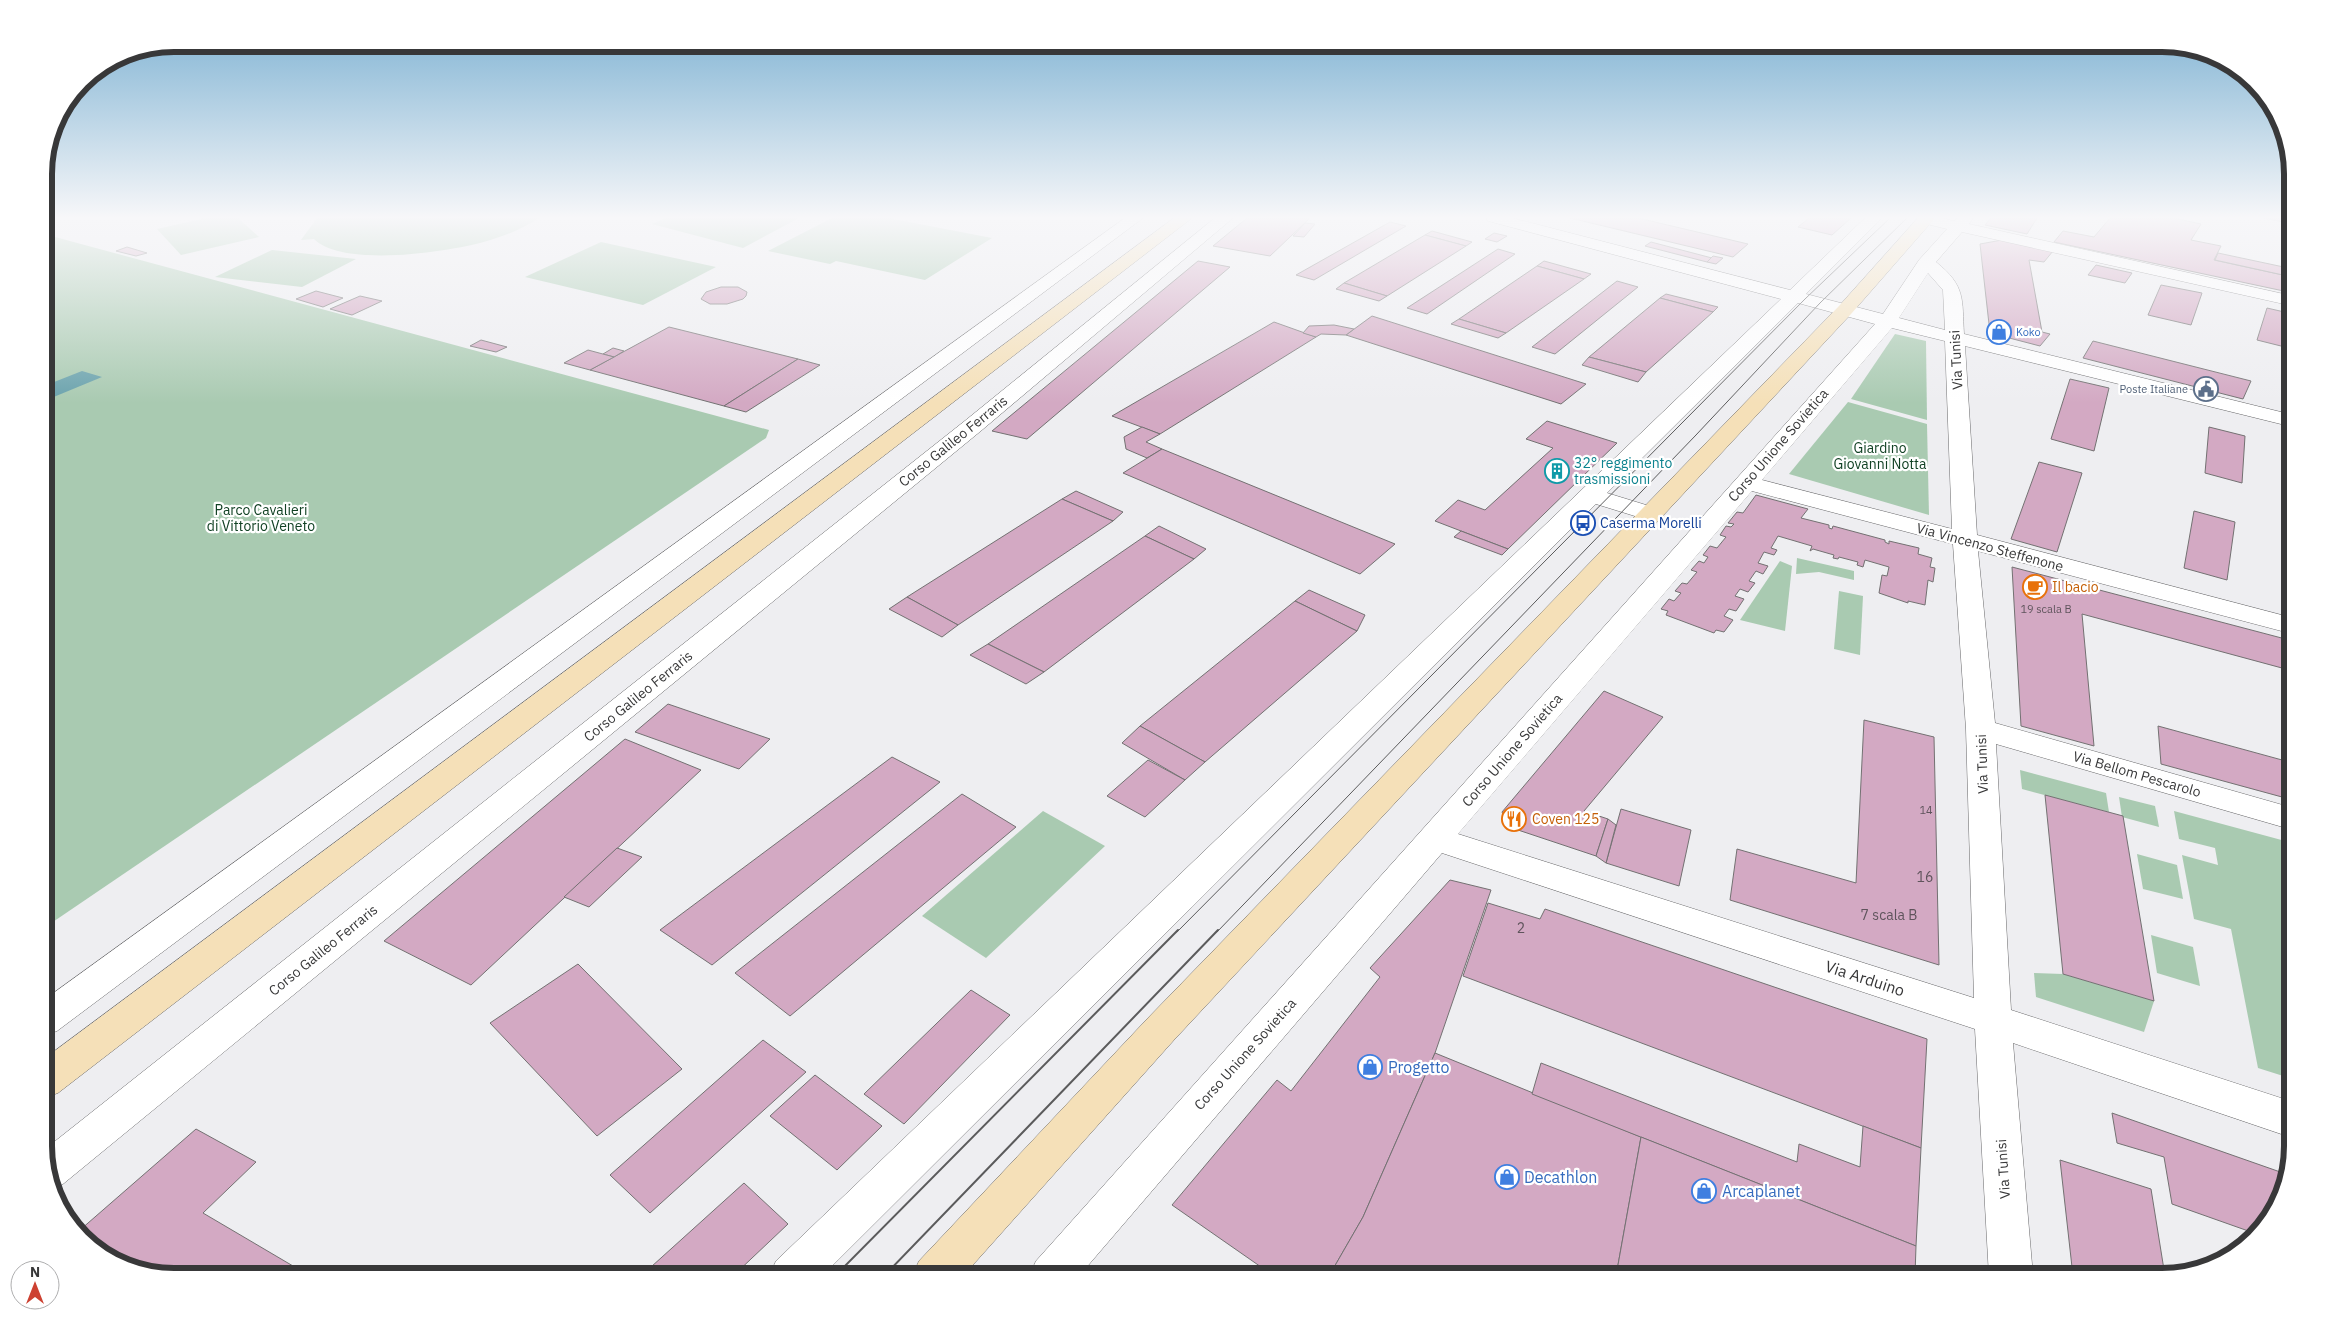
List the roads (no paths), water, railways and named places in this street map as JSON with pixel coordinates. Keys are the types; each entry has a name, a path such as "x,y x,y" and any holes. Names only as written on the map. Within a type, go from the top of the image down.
{"main road":[{"path":"53,1074 1103,280"},
{"path":"941,1268 1168,1022 1871,280"}],"street":[{"path":"53,1013 1051,280"},
{"name":"Corso Galileo Ferraris","path":"55,1167 966,431 1150,280"},
{"path":"1731,280 1844,310 2284,419"},
{"path":"800,1268 1811,280"},
{"name":"Corso Unione Sovietica","path":"1058,1268 1888,321 1915,280"},
{"name":"Via Tunisi","path":"1944,280 1952,290 1965,540 1981,729 1992,1020 2010,1268"},
{"path":"2203,280 2284,299"},
{"name":"Via Vincenzo Steffenone","path":"1745,482 2284,624"},
{"path":"1590,495 1651,514"},
{"name":"Via Bellom Pescarolo","path":"1981,729 2284,815"},
{"name":"Via Arduino","path":"1435,839 2284,1117"}],"water":[{"path":"82,371 102,377 53,397 53,382"}],"tram line":[{"path":"1177,932 1825,280"},
{"path":"1217,932 1844,280"},
{"path":"843,1268 1178,930"},
{"path":"892,1268 1218,930"}],"place":[{"name":"Koko","path":"1999,332"},
{"name":"Poste Italiane","path":"2206,389"},
{"name":"32° reggimento trasmissioni","path":"1557,471"},
{"name":"Caserma Morelli","path":"1583,523"},
{"name":"Il bacio","path":"2035,587"},
{"name":"Coven 125","path":"1514,819"},
{"name":"Progetto","path":"1370,1067"},
{"name":"Decathlon","path":"1507,1177"},
{"name":"Arcaplanet","path":"1704,1191"}],"park label":[{"name":"Giardino Giovanni Notta","path":"1880,456"},
{"name":"Parco Cavalieri di Vittorio Veneto","path":"261,518"}]}
